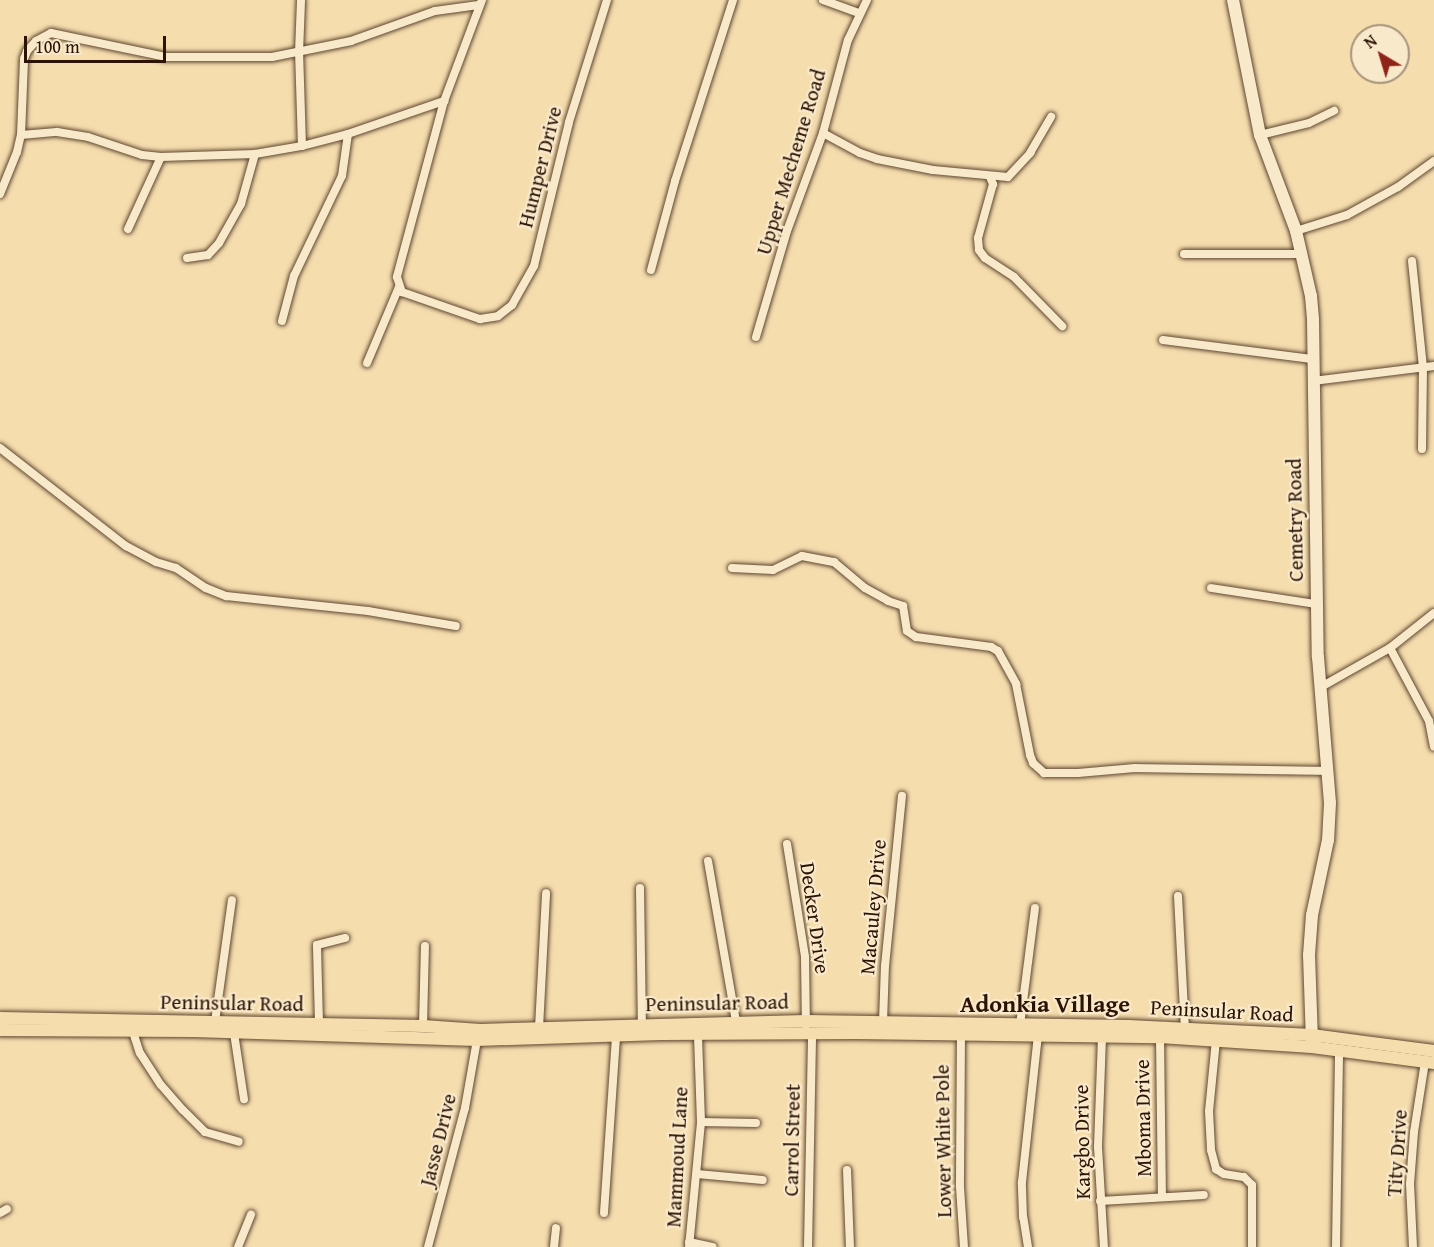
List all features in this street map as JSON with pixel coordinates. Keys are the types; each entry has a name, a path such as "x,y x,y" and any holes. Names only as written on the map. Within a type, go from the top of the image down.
{"main road":[{"name":"Peninsular Road","path":"0,1018 319,1023 480,1030 806,1021 1185,1028 1434,1051"},
{"name":"Peninsular Road","path":"0,1030 234,1033 477,1040 698,1034 1160,1037 1312,1041 1339,1051 1430,1062"}],"street":[{"path":"301,0 299,53 302,146"},
{"name":"Humper Drive","path":"399,287 412,297 480,319 498,316 512,305 534,266 569,122 607,0"},
{"path":"651,270 675,181 732,0"},
{"path":"823,0 859,13"},
{"name":"Upper Mecheme Road","path":"756,337 787,231 823,133 848,40 867,0"},
{"name":"Cemetry Road","path":"1233,0 1260,135 1296,231 1311,296 1316,604 1329,771 1328,840 1311,915 1309,955 1312,1041"},
{"path":"0,194 18,152 21,135 24,59 27,51 36,41 51,33 166,57 272,57 351,41 435,11 480,3"},
{"path":"367,363 399,287 397,277 444,101 480,3"},
{"path":"21,135 57,132 78,135 121,146 142,155 162,158 255,154 302,146 348,134 444,101"},
{"path":"1260,135 1309,123 1334,111"},
{"path":"990,177 1008,177 1030,153 1052,117"},
{"path":"823,133 860,153 877,159 933,170 984,173 990,177 993,184 978,238 979,250 985,258 1014,277 1062,326"},
{"path":"282,321 294,276 342,176 348,134"},
{"path":"187,258 208,255 230,226 241,204 255,154"},
{"path":"128,229 162,158"},
{"path":"1296,231 1347,215 1398,187 1434,161"},
{"path":"1184,254 1301,254"},
{"path":"1412,261 1423,367 1422,449"},
{"path":"1163,340 1312,359"},
{"path":"1313,381 1434,366"},
{"path":"0,448 126,546 156,562 176,568 207,588 226,596 368,611 456,626"},
{"path":"732,568 773,570 802,556 834,562 865,588 888,601 903,606 907,631 916,637 983,646 998,651 1016,684 1033,763 1044,772 1078,773 1135,768 1329,771"},
{"path":"1212,588 1316,604"},
{"path":"1321,687 1390,648 1434,613"},
{"path":"1390,648 1429,721 1434,747"},
{"name":"Macauley Drive","path":"883,1022 885,966 902,796"},
{"name":"Decker Drive","path":"787,844 805,957 806,1021 809,1034"},
{"path":"708,861 736,1022"},
{"path":"640,888 642,1024"},
{"path":"538,1028 546,893"},
{"path":"1178,896 1185,1028"},
{"path":"215,1022 232,900"},
{"path":"1020,1025 1035,908"},
{"path":"319,1023 317,945 345,938"},
{"path":"423,1026 425,946"},
{"path":"133,1032 145,1061 161,1085 183,1110 205,1132 239,1142"},
{"path":"234,1033 244,1099"},
{"name":"Mammoud Lane","path":"689,1245 701,1122 698,1034"},
{"name":"Carrol Street","path":"808,1247 809,1034"},
{"name":"Lower White Pole","path":"961,1034 960,1187 964,1247"},
{"path":"1028,1247 1023,1217 1022,1182 1038,1035"},
{"path":"604,1213 616,1036"},
{"name":"Kargbo Drive","path":"1102,1037 1098,1091 1100,1201 1104,1247"},
{"name":"Mboma Drive","path":"1160,1037 1162,1197"},
{"name":"Jasse Drive","path":"428,1247 465,1108 477,1040"},
{"path":"1216,1040 1209,1111 1211,1150 1216,1169 1224,1174 1250,1179 1252,1185 1252,1247"},
{"path":"1336,1247 1339,1051"},
{"name":"Tity Drive","path":"1413,1247 1410,1184 1414,1132 1430,1062"},
{"path":"701,1122 756,1123"},
{"path":"847,1170 850,1247"},
{"path":"697,1174 763,1180"},
{"path":"1100,1201 1204,1195"},
{"path":"238,1247 251,1214"},
{"path":"554,1247 556,1228"},
{"path":"689,1245 712,1247"}],"district":[{"name":"Adonkia Village","path":"1045,1004"}]}
